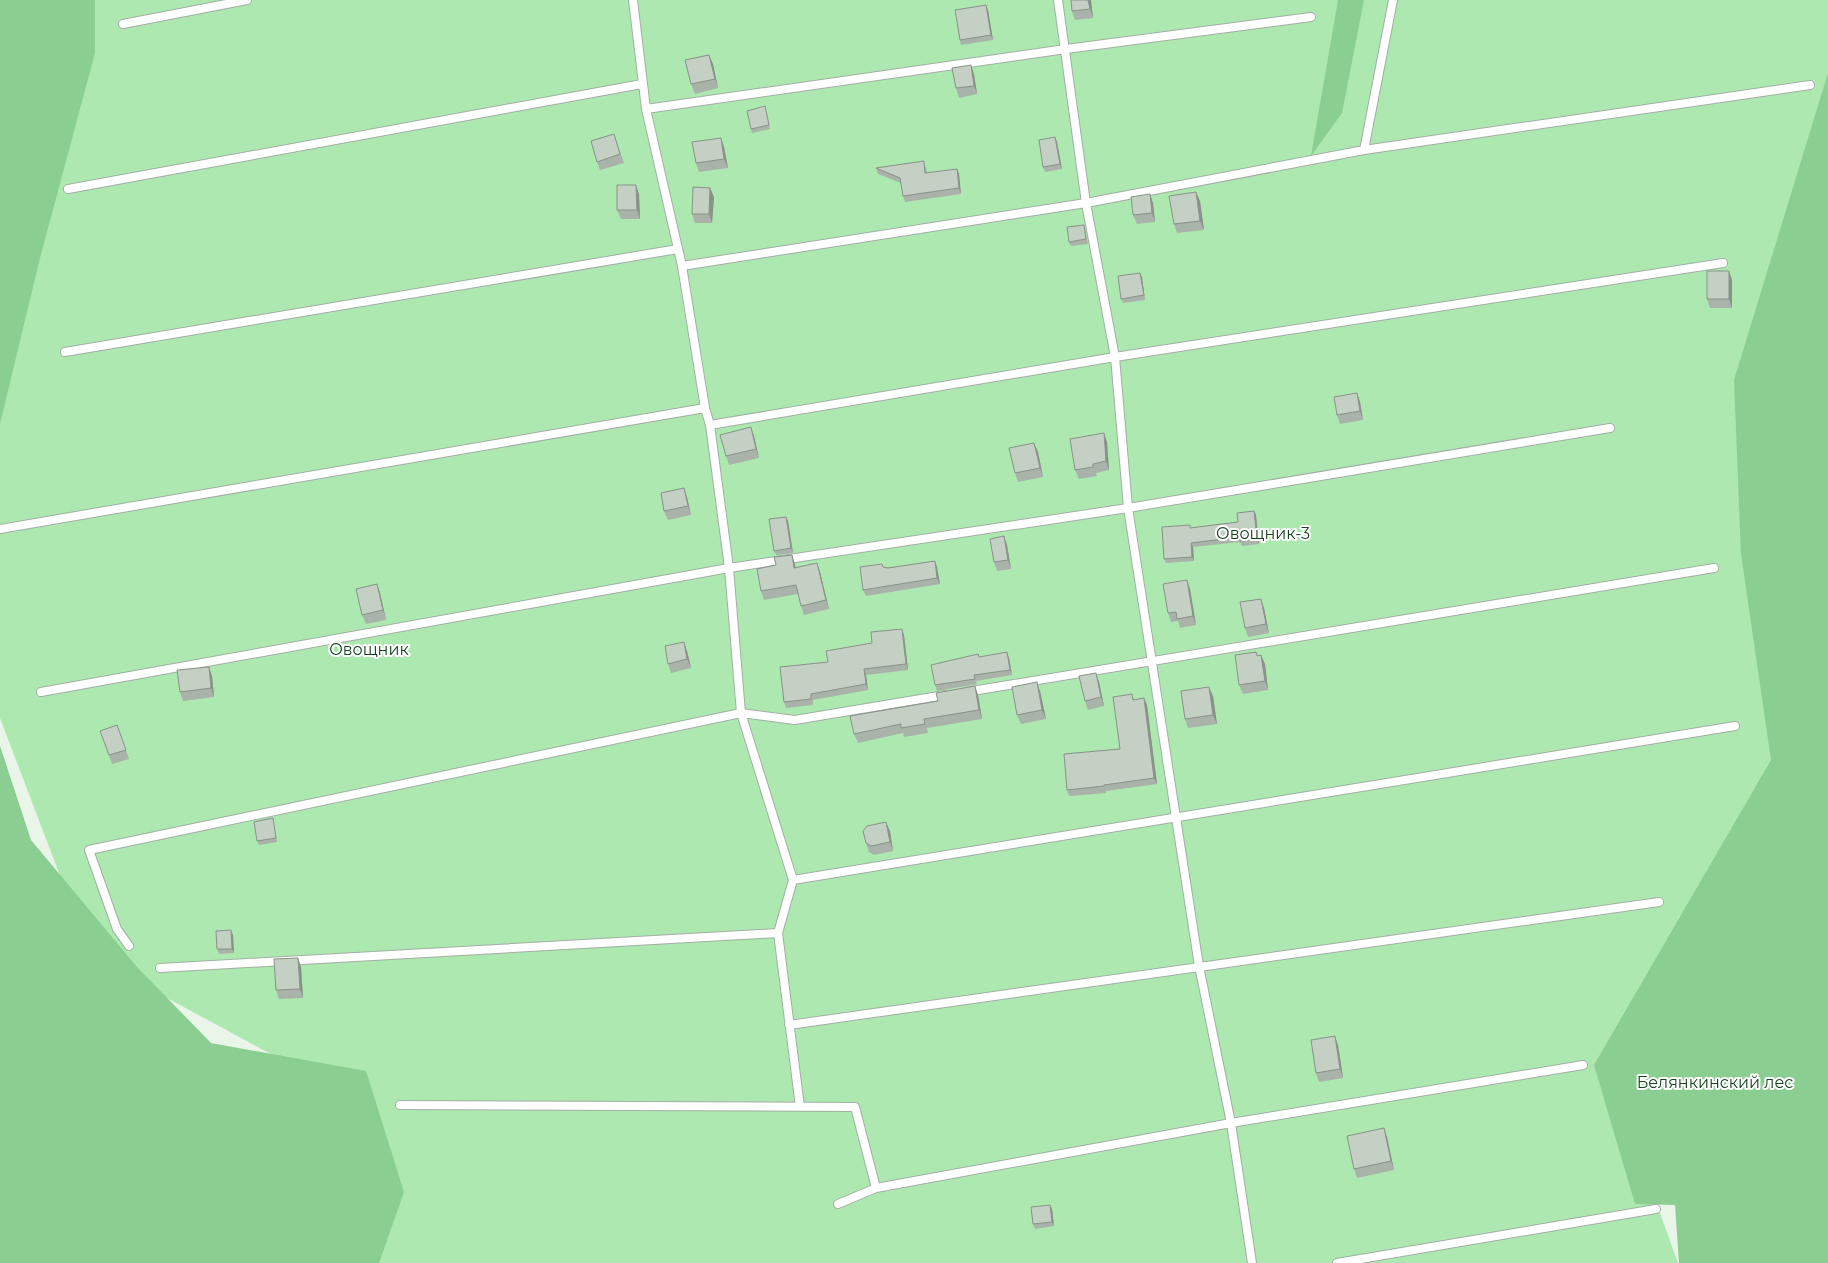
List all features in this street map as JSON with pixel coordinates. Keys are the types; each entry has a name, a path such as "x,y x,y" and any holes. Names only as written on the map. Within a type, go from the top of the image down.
{"lane":[{"path":"123,24 247,0"},
{"path":"633,0 646,109 682,266 705,408 710,425 729,568 741,713 793,880 778,933 800,1107"},
{"path":"1058,0 1086,203 1115,357 1128,508 1199,966 1231,1123 1252,1263"},
{"path":"1364,150 1393,0"},
{"path":"646,109 1066,49 1311,17"},
{"path":"68,189 642,84"},
{"path":"682,266 1086,203 1364,150 1810,85"},
{"path":"65,352 678,249"},
{"path":"710,425 1115,357 1723,263"},
{"path":"0,529 705,408"},
{"path":"41,692 729,568 1128,508 1610,428"},
{"path":"959,693 1714,568"},
{"path":"129,946 116,929 89,850 741,713 795,720 949,695"},
{"path":"793,880 1735,726"},
{"path":"789,1025 1659,902"},
{"path":"160,968 778,933"},
{"path":"838,1204 876,1188 1231,1123 1583,1065"},
{"path":"400,1105 855,1107 876,1188"},
{"path":"1337,1263 1656,1209"}],"green space":[{"path":"0,0 95,0 95,53 40,258 0,424"},
{"name":"Овощник-3","path":"50,0 1828,0 1828,213 1798,804 1617,1094 1678,1263 335,1263 356,1100 91,957 0,718 0,186"},
{"path":"1338,0 1364,0 1342,113 1311,156"},
{"name":"Белянкинский лес","path":"1828,73 1828,1263 1679,1263 1675,1205 1635,1204 1594,1065 1771,760 1741,554 1734,380"},
{"path":"0,746 31,840 137,967 211,1043 366,1071 404,1192 379,1263 0,1263"}],"building":[{"path":"1071,0 1088,0 1090,9 1072,11"},
{"path":"986,5 991,35 960,40 955,10"},
{"path":"709,55 715,79 691,84 685,60"},
{"path":"971,65 974,86 956,88 952,68"},
{"path":"765,106 769,125 751,129 747,111"},
{"path":"614,134 620,154 597,162 591,141"},
{"path":"1055,137 1060,164 1043,167 1039,140"},
{"path":"721,138 724,159 696,163 692,142"},
{"path":"924,161 925,173 957,169 959,188 903,196 900,178 876,168"},
{"path":"617,185 636,185 637,210 617,210"},
{"path":"693,187 710,188 709,214 692,214"},
{"path":"1196,192 1200,221 1174,224 1169,196"},
{"path":"1150,194 1152,213 1133,215 1131,197"},
{"path":"1084,225 1086,239 1069,242 1067,227"},
{"path":"1707,271 1729,271 1729,299 1707,299"},
{"path":"1140,273 1144,295 1121,299 1118,276"},
{"path":"1357,393 1360,411 1337,415 1334,397"},
{"path":"751,427 756,449 726,456 720,435"},
{"path":"1104,433 1106,461 1093,464 1093,467 1075,470 1070,439"},
{"path":"1034,443 1040,468 1015,473 1009,448"},
{"path":"684,488 688,506 664,511 661,493"},
{"path":"1254,511 1257,539 1240,541 1240,537 1191,543 1192,557 1164,559 1162,527 1190,525 1190,528 1238,522 1237,513"},
{"path":"786,517 791,548 774,551 769,519"},
{"path":"1004,536 1008,560 994,562 990,539"},
{"path":"792,555 794,568 817,563 826,600 801,606 796,585 761,591 757,569 776,565 774,557"},
{"path":"935,561 937,578 863,590 860,567 882,564 883,567 888,568"},
{"path":"1187,580 1193,616 1177,619 1176,612 1168,613 1163,584"},
{"path":"377,584 383,610 362,615 356,589"},
{"path":"1261,599 1266,624 1245,628 1240,602"},
{"path":"902,629 906,664 864,669 866,684 811,694 811,699 784,702 780,667 828,662 826,651 872,643 871,632"},
{"path":"684,642 687,659 668,664 665,646"},
{"path":"1007,652 1010,670 974,675 975,679 935,685 931,665 978,654 979,657"},
{"path":"1256,652 1257,656 1261,655 1265,681 1239,685 1235,655"},
{"path":"209,667 211,688 180,692 177,670"},
{"path":"1096,673 1101,697 1085,701 1079,676"},
{"path":"1037,682 1042,710 1017,715 1012,687"},
{"path":"975,686 979,710 924,719 925,724 901,728 901,724 854,734 850,716 938,701 936,693"},
{"path":"1209,687 1213,715 1185,719 1181,691"},
{"path":"1132,694 1133,700 1144,698 1154,778 1067,790 1064,754 1120,749 1113,697"},
{"path":"117,725 126,750 109,755 100,731"},
{"path":"273,818 276,838 257,841 254,822"},
{"path":"886,822 890,842 871,846 866,843 863,831 867,826"},
{"path":"231,930 232,949 217,949 216,931"},
{"path":"298,958 300,989 276,990 274,959"},
{"path":"1335,1036 1340,1069 1316,1073 1311,1040"},
{"path":"1384,1128 1391,1161 1354,1169 1347,1136"},
{"path":"1050,1205 1052,1222 1033,1224 1031,1207"}],"park label":[{"name":"Овощник","path":"369,649"}]}
